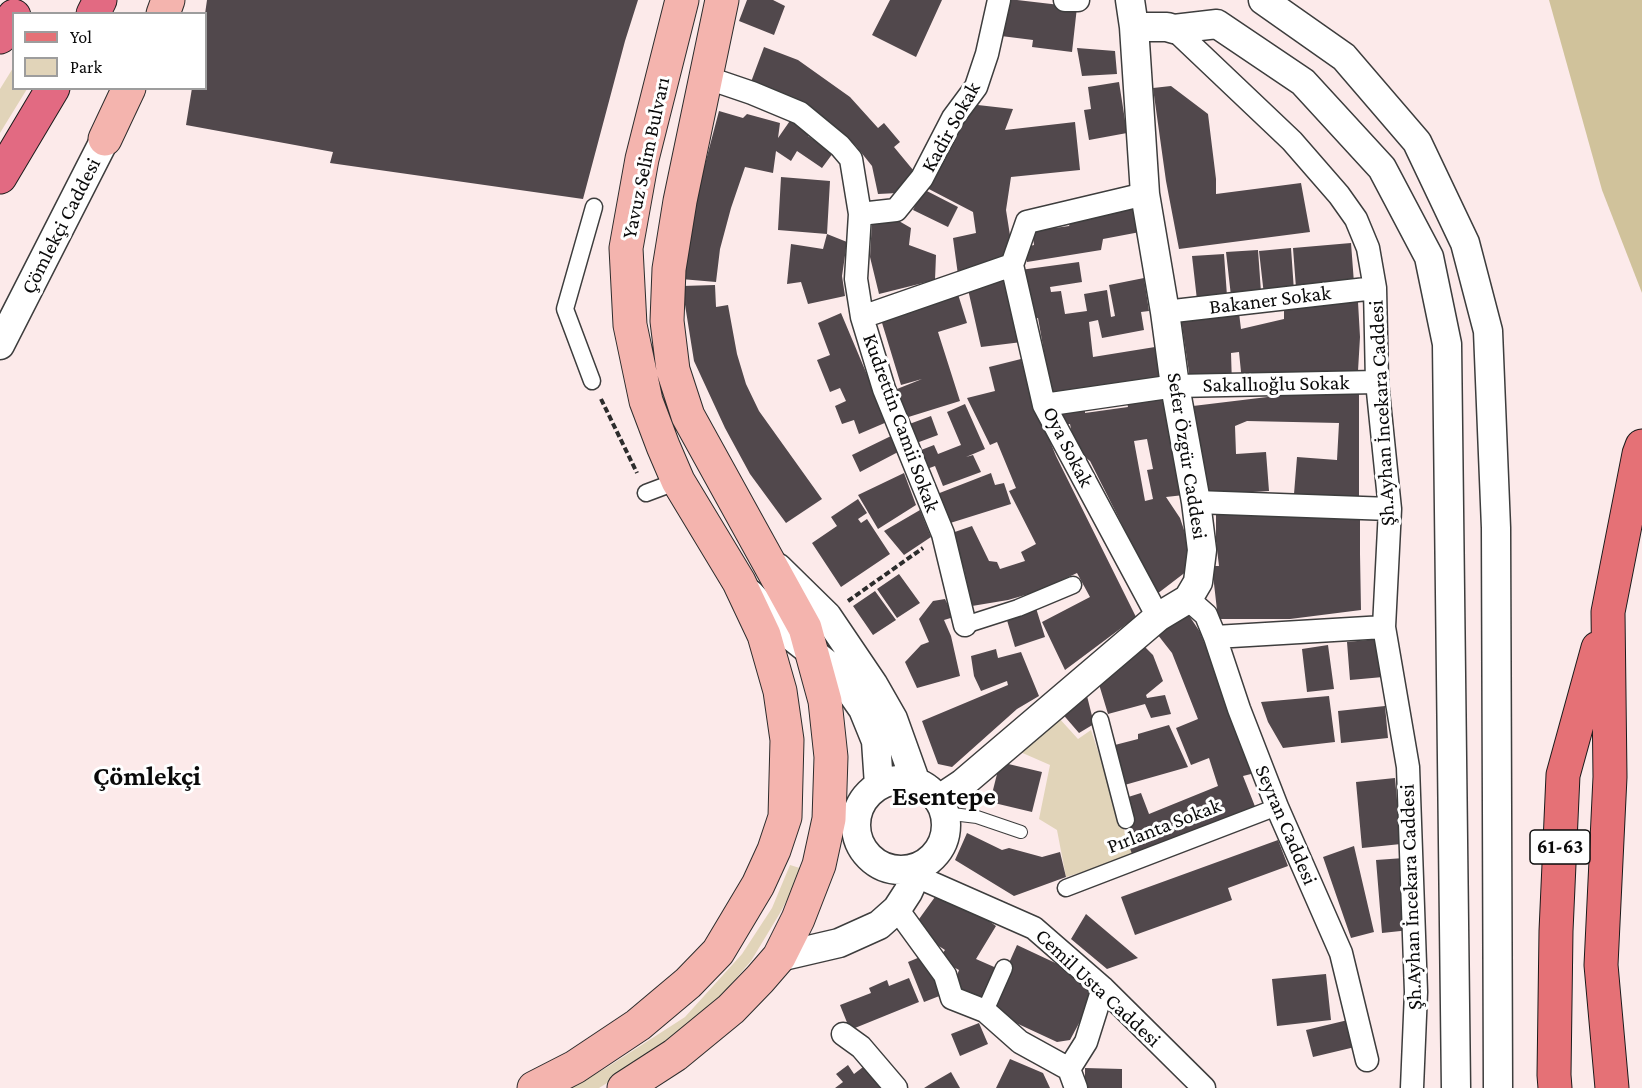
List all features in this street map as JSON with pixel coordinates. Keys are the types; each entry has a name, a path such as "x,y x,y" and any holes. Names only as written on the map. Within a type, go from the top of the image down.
{"highway":[{"path":"0,37 12,18"},
{"path":"0,177 52,90"}],"main road":[{"name":"Yavuz Selim Bulvarı","path":"534,1088 575,1067 638,1025 688,983 718,952 758,885 774,850 785,817 787,740 780,691 764,635 739,582 678,482 646,401 630,325 626,248 642,159 682,0"},
{"name":"Yavuz Selim Bulvarı","path":"624,1088 675,1055 731,1009 778,957 798,919 819,866 829,819 831,757 825,701 805,628 688,416 673,370 668,321 669,269 680,201 722,0"},
{"path":"105,139 128,90"},
{"name":"61-63","path":"1555,1088 1556,942 1563,775 1608,612 1642,446"},
{"name":"61-63","path":"1608,612 1610,777 1601,965 1612,1088"}],"street":[{"name":"Kadir Sokak","path":"860,214 896,210 922,178 953,118 976,87 987,54 999,0"},
{"path":"1065,0 1078,0"},
{"path":"1263,0 1344,57 1417,142 1465,243 1488,331 1496,528 1498,1088"},
{"name":"Sefer Özgür Caddesi","path":"1188,599 1198,582 1202,550 1145,194 1132,13 1173,29 1217,24 1304,82 1382,168 1429,257 1448,344 1456,1088"},
{"name":"Şh.Ayhan İncekara Caddesi","path":"1173,29 1292,141 1339,195 1356,219 1368,248 1375,288 1377,382 1390,508 1384,627 1408,767 1416,992 1412,1088"},
{"name":"Kudrettin Camii Sokak","path":"705,77 800,113 840,146 851,159 860,214 856,279 862,317 884,388 943,534 965,625 1018,608 1073,585"},
{"name":"Çömlekçi Caddesi","path":"0,345 105,139"},
{"path":"862,317 1012,265 1027,222 1145,194"},
{"path":"592,381 565,309 594,207"},
{"name":"Oya Sokak","path":"1012,265 1044,405 1158,617"},
{"name":"Bakaner Sokak","path":"1165,312 1375,288"},
{"name":"Sakallıoğlu Sokak","path":"1044,405 1175,386 1377,382"},
{"path":"646,493 678,482"},
{"path":"1196,502 1390,508"},
{"name":"Yavuz Selim Bulvarı","path":"767,558 827,616 873,684 893,719 946,829 942,844 933,857 918,871 897,909 879,925 839,943 778,957"},
{"name":"Yavuz Selim Bulvarı","path":"739,582 781,628 837,672 863,709 876,741 879,785"},
{"path":"918,871 891,869 876,863 865,852 858,839 856,824 859,809 867,796 879,785 893,781 905,780 933,799 962,784 1158,617 1188,599"},
{"name":"Seyran Caddesi","path":"1188,599 1206,615 1277,807 1341,953 1367,1060"},
{"path":"1215,637 1384,627"},
{"path":"1100,720 1126,820"},
{"name":"Pırlanta Sokak","path":"1066,888 1277,807"},
{"name":"Cemil Usta Caddesi","path":"918,871 1034,928 1103,988 1204,1088"},
{"path":"897,909 945,975 952,998 984,1011 1020,1042 1072,1078 1103,988"},
{"path":"984,1011 1004,968"},
{"path":"843,1034 861,1047 896,1088"}],"lane":[{"path":"933,799 1022,832"}],"path":[{"path":"592,381 646,493"},
{"name":"Kudrettin Camii Sokak","path":"827,616 943,534"}],"green space":[{"path":"12,70 12,90 26,90 0,133 0,89"},
{"path":"1058,717 1078,739 1091,730 1133,857 1066,877 1057,830 1039,819 1050,765 1018,751"},
{"path":"790,865 803,869 780,913 751,961 702,1018 635,1066 599,1088 570,1088 606,1068 685,1017 742,954 772,908"}],"shaded area":[{"path":"1549,0 1642,0 1642,293 1602,190"}],"building":[{"path":"207,0 638,0 583,199 330,163 333,152 186,125 192,90 207,90"},
{"path":"747,0 773,0 785,6 774,35 739,21"},
{"path":"890,0 942,0 916,57 872,35"},
{"path":"1005,0 1077,7 1072,52 1032,47 1033,40 1001,36"},
{"path":"764,47 798,60 850,97 878,128 884,123 900,142 894,147 918,176 898,193 878,194 872,166 856,146 832,124 810,109 751,82"},
{"path":"1077,48 1115,51 1117,74 1082,76"},
{"path":"1119,82 1127,133 1089,140 1084,110 1091,109 1088,87"},
{"path":"1171,86 1208,114 1216,194 1301,183 1310,232 1179,249 1166,181 1153,88"},
{"path":"969,104 1013,109 1005,130 1075,122 1080,170 1011,177 1006,210 1012,248 997,266 958,275 953,238 976,233 973,212 925,187"},
{"path":"719,111 743,118 747,114 780,123 778,138 794,115 813,128 808,136 833,153 822,168 797,151 791,161 776,151 773,173 745,167 720,249 716,282 681,279 685,240"},
{"path":"781,177 830,181 827,234 778,230"},
{"path":"923,189 958,207 948,227 913,210"},
{"path":"1135,206 1140,232 1103,239 1101,250 1027,262 1025,247 1034,245 1032,231 1069,226 1073,216"},
{"path":"892,217 911,228 909,245 936,255 935,280 879,294 870,257 872,220"},
{"path":"827,234 847,242 842,276 845,296 808,304 801,282 787,284 791,244 823,249"},
{"path":"1351,243 1354,283 1296,288 1293,248"},
{"path":"1291,248 1294,291 1264,295 1259,251"},
{"path":"1258,250 1261,292 1231,296 1226,252"},
{"path":"1224,254 1227,296 1197,300 1192,256"},
{"path":"1079,262 1082,282 1050,287 1051,292 1061,291 1065,314 1087,311 1084,294 1107,290 1111,317 1115,316 1109,285 1144,278 1149,311 1141,312 1144,330 1102,338 1098,320 1089,322 1093,357 1155,347 1161,381 1052,397 1038,318 1030,320 1020,270"},
{"path":"1006,275 1022,342 981,347 967,285"},
{"path":"715,285 716,307 728,305 737,354 746,384 759,411 822,499 786,523 750,474 725,428 694,361 682,286"},
{"path":"957,291 967,323 938,332 960,401 902,419 892,391 922,379 901,385 879,313"},
{"path":"1358,302 1360,337 1358,371 1326,372 1242,382 1239,352 1231,353 1232,385 1191,386 1181,319 1239,313 1241,329 1284,319 1284,307"},
{"path":"841,313 887,422 859,434 854,420 842,424 835,406 846,401 840,388 830,392 817,360 830,355 818,323"},
{"path":"1021,359 1030,392 1056,456 1136,617 1065,670 1042,622 1090,597 1077,573 1039,591 1008,600 972,606 964,569 958,571 949,534 972,526 989,561 997,562 1000,569 1025,561 1021,552 1036,544 1009,491 1016,488 997,442 990,445 967,398 995,391 989,367"},
{"path":"1359,389 1359,499 1294,494 1297,457 1337,460 1339,423 1247,421 1235,426 1236,454 1266,452 1269,491 1204,495 1193,406"},
{"path":"1166,395 1184,495 1166,497 1180,518 1189,545 1187,571 1157,594 1090,461 1075,449 1070,424 1063,425 1054,410 1085,404 1085,413 1128,407 1127,402","holes":["1147,439 1153,469 1147,470 1153,499 1145,501 1134,441"]},
{"path":"965,404 985,449 966,457 973,455 981,472 943,486 935,466 924,470 916,452 934,445 938,454 961,445 947,412"},
{"path":"931,416 938,435 911,445 904,426"},
{"path":"891,436 898,452 860,472 852,455"},
{"path":"904,473 916,505 878,529 858,495"},
{"path":"991,473 995,485 1004,483 1011,504 947,524 937,494"},
{"path":"858,499 867,513 858,519 861,523 867,519 890,554 841,587 812,543 837,526 831,517"},
{"path":"1216,507 1360,513 1361,610 1290,619 1218,619 1212,566 1219,566"},
{"path":"920,510 931,537 904,555 884,531"},
{"path":"899,574 920,603 897,618 877,589"},
{"path":"875,591 896,620 873,635 853,606"},
{"path":"945,599 954,617 944,620 951,636 960,676 917,688 905,662 921,645 929,642 919,619 933,601"},
{"path":"1182,605 1200,632 1255,773 1243,776 1256,809 1133,857 1127,840 1132,832 1125,798 1141,793 1149,814 1218,786 1209,758 1191,765 1176,728 1198,719 1172,653 1154,630"},
{"path":"1036,608 1045,637 1015,647 1006,617"},
{"path":"1378,639 1383,677 1350,680 1347,642"},
{"path":"1140,642 1153,655 1163,681 1146,695 1147,698 1165,695 1171,714 1151,718 1145,704 1108,714 1098,681"},
{"path":"1328,645 1334,689 1307,692 1302,649"},
{"path":"996,649 998,658 1021,652 1039,696 1017,709 952,767 938,764 922,721 1008,685 1007,681 981,691 974,676 971,656"},
{"path":"1085,688 1094,724 1079,733 1060,711"},
{"path":"1329,696 1335,742 1283,748 1268,722 1261,702"},
{"path":"1385,706 1388,738 1341,743 1338,711"},
{"path":"1169,725 1188,767 1121,786 1111,746 1138,739 1138,734"},
{"path":"1000,762 1042,772 1032,812 990,802"},
{"path":"1395,778 1401,844 1362,848 1356,782"},
{"path":"967,833 1002,850 1009,848 1042,857 1060,852 1066,877 1014,896 955,860"},
{"path":"1278,840 1288,866 1228,888 1232,900 1135,935 1121,897"},
{"path":"1354,846 1374,932 1351,938 1323,857"},
{"path":"1404,858 1410,930 1382,933 1376,860"},
{"path":"940,890 996,926 976,959 1001,970 984,1006 961,996 955,981 959,970 938,959 945,950 914,926"},
{"path":"1086,914 1138,958 1107,969 1071,939"},
{"path":"1017,945 1064,967 1084,983 1092,999 1070,1040 1057,1042 988,1010"},
{"path":"925,955 942,995 924,1002 908,962"},
{"path":"1326,974 1331,1020 1277,1026 1272,979"},
{"path":"909,978 919,1002 850,1030 840,1005 871,993 869,988 887,980 889,986"},
{"path":"1348,1020 1355,1047 1313,1057 1306,1030"},
{"path":"979,1023 988,1044 960,1056 951,1034"},
{"path":"1010,1059 1043,1073 1050,1088 996,1088"},
{"path":"867,1064 884,1088 835,1088 843,1082 836,1074 848,1065 854,1074"},
{"path":"1085,1068 1122,1069 1122,1088 1085,1088"},
{"path":"951,1072 960,1088 924,1088 932,1083"}],"district":[{"name":"Çömlekçi","path":"147,777"},
{"name":"Esentepe","path":"944,797"}]}
